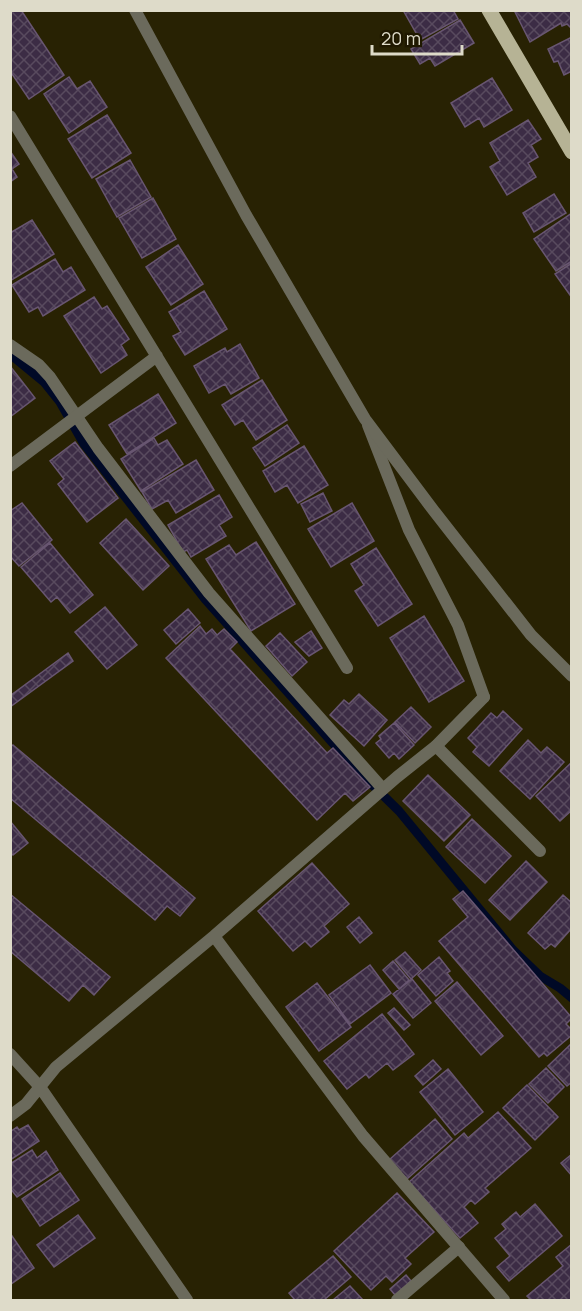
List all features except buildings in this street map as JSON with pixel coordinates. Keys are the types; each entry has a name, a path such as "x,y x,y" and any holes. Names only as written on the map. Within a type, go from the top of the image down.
{"main road":[{"path":"489,10 572,152"}],"street":[{"path":"135,10 246,215 365,419 524,626 572,676"},
{"path":"10,116 347,668"},
{"path":"10,345 39,365 50,377 145,510 209,593 383,789"},
{"path":"11,465 157,356"},
{"path":"10,1116 26,1104 56,1067 214,936 436,746 484,697 458,624 409,530 365,419"},
{"path":"436,746 540,851"},
{"path":"214,936 363,1136 504,1300"},
{"path":"10,1054 40,1087 187,1300"},
{"path":"397,1300 459,1247"}],"waterway":[{"path":"10,354 44,382 60,402 84,444 205,599 354,767 399,811 513,950 540,976 572,998"}]}
